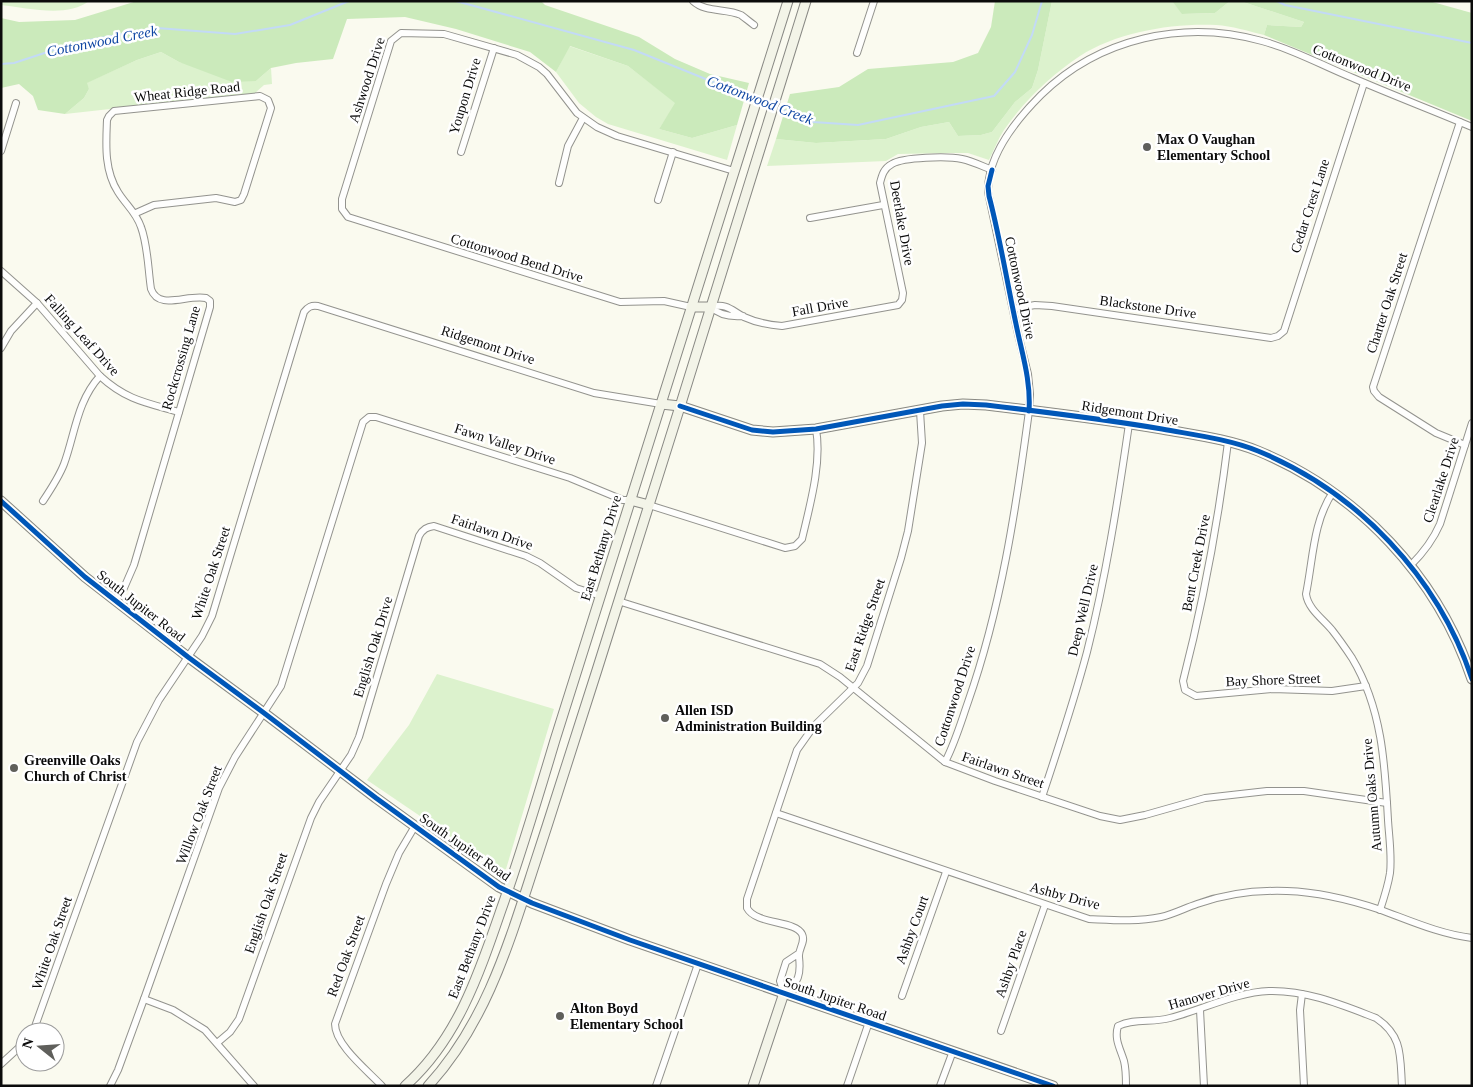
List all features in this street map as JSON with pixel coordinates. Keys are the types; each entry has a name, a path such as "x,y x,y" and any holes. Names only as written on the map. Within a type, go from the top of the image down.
{"main road":[{"name":"East Bethany Drive","path":"405,1086 440,1047 467,1001 487,952 528,832 630,500 788,1"},
{"path":"428,1086 452,1057 472,1026 499,970 573,745 766,135 806,1"},
{"path":"691,307 711,307"},
{"name":"Ridgemont Drive","path":"661,404 680,406 752,430 773,432 816,429 963,404 986,405 1198,435 1257,451 1290,466 1333,492 1380,532 1411,565 1444,614 1468,658 1472,679"},
{"path":"630,500 649,505"},
{"name":"South Jupiter Road","path":"1,501 85,577 188,657 340,772 499,887 580,922 953,1051 1034,1082 1053,1086"},
{"path":"601,596 618,601"},
{"path":"556,740 573,745"},
{"path":"753,1086 784,993"},
{"path":"440,1047 452,1057"}],"street":[{"path":"693,1 697,5 740,14 754,25"},
{"path":"857,53 874,1"},
{"name":"Cottonwood Drive","path":"945,762 951,751 973,687 996,603 1014,512 1029,410 1028,374 988,186 1000,148 1010,131 1028,108 1053,83 1074,67 1100,53 1122,43 1146,37 1193,32 1238,34 1279,46 1472,127"},
{"name":"Ashwood Drive","path":"342,209 342,199 390,44 394,37 401,33 444,34 524,58 547,74 577,113 597,127 617,136 734,171"},
{"name":"Youpon Drive","path":"461,152 494,48"},
{"name":"Cedar Crest Lane","path":"1278,336 1284,331 1364,83"},
{"name":"Wheat Ridge Road","path":"108,116 114,111 260,96 268,100 271,108 244,194 238,202 216,198 154,205 136,213"},
{"path":"1,151 16,103"},
{"name":"Rockcrossing Lane","path":"108,116 107,160 109,171 117,191 136,213 145,240 151,289 154,296 161,301 201,297 210,301 210,307 134,565 124,588 115,600"},
{"path":"559,184 568,146 583,118"},
{"name":"Charter Oak Street","path":"1460,122 1373,386 1374,391 1379,397 1436,433 1465,445"},
{"path":"658,200 673,152"},
{"name":"Deerlake Drive","path":"900,303 903,293 880,184 886,168 896,162 948,157 963,159 992,170"},
{"path":"810,218 883,205"},
{"name":"Cottonwood Bend Drive","path":"342,209 352,219 605,298 624,303 664,301 691,307"},
{"name":"Falling Leaf Drive","path":"1,271 37,303 100,376 115,389 126,396 179,412"},
{"path":"1,348 11,331 37,303"},
{"name":"Fall Drive","path":"711,307 719,305 727,307 743,316 782,326 892,307 900,303"},
{"name":"Blackstone Drive","path":"1013,309 1035,305 1052,306 1271,338 1278,336"},
{"name":"Ridgemont Drive","path":"310,306 318,306 594,393 661,404"},
{"name":"White Oak Street","path":"37,1022 130,760 159,700 202,636 212,616 304,312 310,306"},
{"path":"43,501 64,463 84,400 100,376"},
{"name":"East Ridge Street","path":"798,954 803,938 799,930 754,915 747,908 747,899 791,764 804,738 862,677 867,666 905,543 922,443 920,411"},
{"name":"Fawn Valley Drive","path":"369,417 376,417 506,457 577,481 623,500 630,500"},
{"name":"Willow Oak Street","path":"110,1086 118,1070 220,788 235,757 277,694 284,679 362,425 369,417"},
{"name":"Clearlake Drive","path":"1411,565 1435,537 1472,423"},
{"name":"Deep Well Drive","path":"1042,797 1061,743 1087,650 1107,557 1129,424"},
{"path":"649,505 785,548 795,546 802,539 817,460 816,429"},
{"name":"Bent Creek Drive","path":"1184,687 1183,681 1202,603 1228,442"},
{"name":"Autumn Oaks Drive","path":"1333,492 1326,502 1320,518 1306,594 1312,609 1334,632 1352,659 1366,686 1382,742 1390,871 1380,910"},
{"name":"Fairlawn Drive","path":"425,528 434,526 526,556 540,562 576,588 601,596"},
{"name":"English Oak Drive","path":"340,772 351,755 359,737 419,536 425,528"},
{"name":"Fairlawn Street","path":"618,601 820,664 834,672 945,762 1100,816 1120,820 1205,798 1267,791 1304,791 1387,803"},
{"name":"Bay Shore Street","path":"1184,687 1187,692 1196,696 1273,689 1332,691 1366,686"},
{"name":"English Oak Street","path":"217,1042 230,1032 239,1018 304,833 319,802 340,772"},
{"name":"Ashby Drive","path":"776,813 1089,919 1133,920 1162,917 1222,897 1254,892 1287,891 1334,897 1380,910 1441,932 1472,938"},
{"name":"Red Oak Street","path":"382,1086 339,1041 335,1024 386,884 399,853 415,826"},
{"name":"Ashby Court","path":"902,996 946,872"},
{"name":"Ashby Place","path":"1001,1031 1045,905"},
{"path":"798,954 801,967 797,980 794,986 784,993 780,981 786,962 798,954"},
{"path":"656,1086 698,964"},
{"name":"Hanover Drive","path":"1126,1086 1126,1074 1116,1038 1118,1026 1128,1021 1159,1021 1236,998 1269,991 1320,997 1383,1022 1394,1034 1400,1050 1402,1086"},
{"path":"1302,994 1300,1010 1304,1086"},
{"path":"144,999 173,1010 205,1030 254,1086"},
{"path":"1200,1010 1204,1086"},
{"path":"847,1086 869,1022"},
{"path":"1,1064 15,1051"},
{"path":"940,1086 953,1051"}],"green space":[{"path":"1,1 89,1 80,6 59,11 1,5"},
{"path":"137,1 541,1 545,5 639,37 675,59 710,74 749,83 737,125 692,138 659,129 675,103 628,66 570,46 556,72 530,52 456,29 405,17 347,19 333,59 271,68 256,81 232,82 179,62 161,52 137,60 87,83 89,89 84,98 65,114 38,110 33,96 19,84 1,88 1,18 19,22 75,20"},
{"path":"995,1 1052,1 1038,70 1032,88 1015,102 992,132 981,135 958,136 949,122 921,127 886,139 816,143 776,139 790,94 839,87 868,69 953,62 978,53 991,27"},
{"path":"1052,1 1172,1 1183,14 1215,13 1230,1 1240,1 1304,22 1301,27 1267,25 1264,35 1216,25 1163,28 1128,35 1095,48 1080,56 1059,72 1029,99 1004,130 989,160 968,153 898,154 886,161 767,166 776,139 816,143 886,139 921,127 949,122 958,136 981,135 992,132 1015,102 1032,88 1038,70"},
{"path":"1172,1 1230,1 1215,13 1182,14"},
{"path":"1240,1 1429,1 1472,13 1472,121 1264,35 1267,25 1301,27 1304,22"},
{"path":"569,46 628,66 676,103 659,129 692,138 737,125 727,160 608,124 596,117 579,103 556,72"},
{"path":"161,52 179,62 256,81 271,68 272,84 264,85 255,93 65,114 84,98 89,89 86,83 137,60"},
{"path":"437,674 554,709 506,869 501,871 367,780 409,725"}],"waterway":[{"name":"Cottonwood Creek","path":"1,64 14,63 78,42 157,28 235,34 290,25 349,1"},
{"name":"Cottonwood Creek","path":"456,1 634,50 755,99"},
{"name":"Cottonwood Creek","path":"776,107 813,122 858,125 994,96 1015,72 1032,35 1042,1"},
{"name":"Cottonwood Creek","path":"1277,1 1285,5 1472,43"},
{"name":"Cottonwood Creek","path":"760,101 771,106"}],"cycle path":[{"path":"992,170 988,186 989,196 1026,367 1029,411"},
{"path":"680,406 752,430 773,432 816,429 942,406 963,404 986,405 1140,425 1211,438 1247,447 1295,468 1329,490 1361,514 1390,542 1416,573 1438,606 1457,642 1472,679"},
{"path":"1,501 85,577 188,657 376,798 499,887 532,903 630,940 1053,1086"}],"place":[{"name":"Max O Vaughan Elementary School","path":"1147,147"},
{"name":"Allen ISD Administration Building","path":"665,718"},
{"name":"Greenville Oaks Church of Christ","path":"14,768"},
{"name":"Alton Boyd Elementary School","path":"560,1016"}]}
